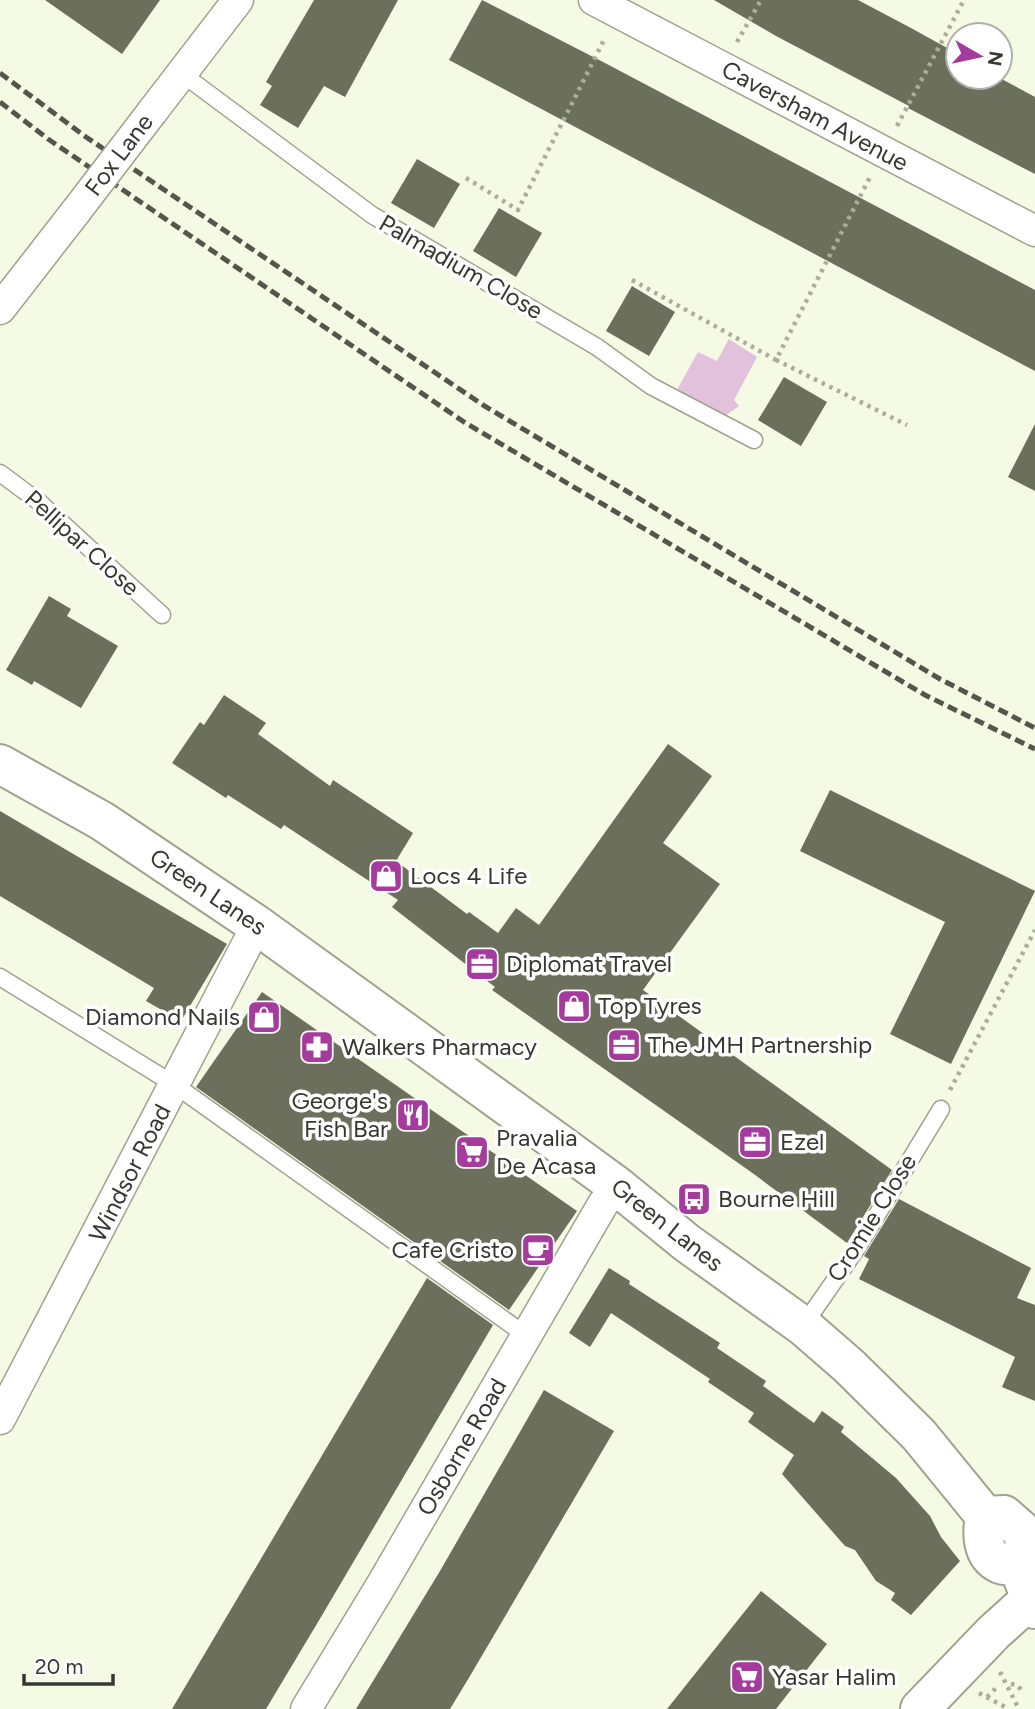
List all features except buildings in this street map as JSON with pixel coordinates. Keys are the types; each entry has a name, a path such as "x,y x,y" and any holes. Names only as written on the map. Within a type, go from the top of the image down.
{"main road":[{"name":"Green Lanes","path":"0,764 102,821 257,925 617,1186 687,1243 803,1326 849,1366 919,1435 985,1516 981,1537 990,1555 1030,1592"},
{"path":"929,1706 1030,1592"}],"street":[{"name":"Fox Lane","path":"0,309 238,0"},
{"name":"Caversham Avenue","path":"606,6 1035,231"},
{"name":"Windsor Road","path":"0,1419 257,925"},
{"name":"Osborne Road","path":"306,1709 603,1204 617,1186"}],"lane":[{"name":"Palmadium Close","path":"181,72 372,215 575,334 651,386 754,440"},
{"name":"Pellipar Close","path":"0,473 39,502 162,615"},
{"path":"0,977 175,1085 527,1336"},
{"name":"Cromie Close","path":"803,1326 855,1251 941,1109"}],"path":[{"path":"723,68 761,0"},
{"path":"776,360 964,0"},
{"path":"466,178 518,210 606,6"},
{"path":"632,280 776,360 907,425"},
{"path":"941,1109 1035,930"},
{"path":"1011,1684 1017,1685 1023,1692"},
{"path":"987,1697 999,1685"},
{"path":"974,1690 1010,1709"}],"shaded area":[{"path":"729,339 757,357 734,400 739,406 725,416 709,415 679,395 678,388 698,352 717,361"}],"railway":[{"path":"0,73 86,137 483,405 940,679 1035,728"},
{"path":"0,102 48,139 464,422 925,695 1035,749"}],"place":[{"name":"Locs 4 Life","path":"386,876"},
{"name":"Diplomat Travel","path":"482,964"},
{"name":"Top Tyres","path":"574,1006"},
{"name":"Diamond Nails","path":"264,1017"},
{"name":"The JMH Partnership","path":"624,1045"},
{"name":"Walkers Pharmacy","path":"317,1047"},
{"name":"George's Fish Bar","path":"413,1115"},
{"name":"Ezel","path":"755,1142"},
{"name":"Pravalia De Acasa","path":"472,1152"},
{"name":"Bourne Hill","path":"694,1199"},
{"name":"Cafe Cristo","path":"538,1250"},
{"name":"Yasar Halim","path":"747,1677"}]}
